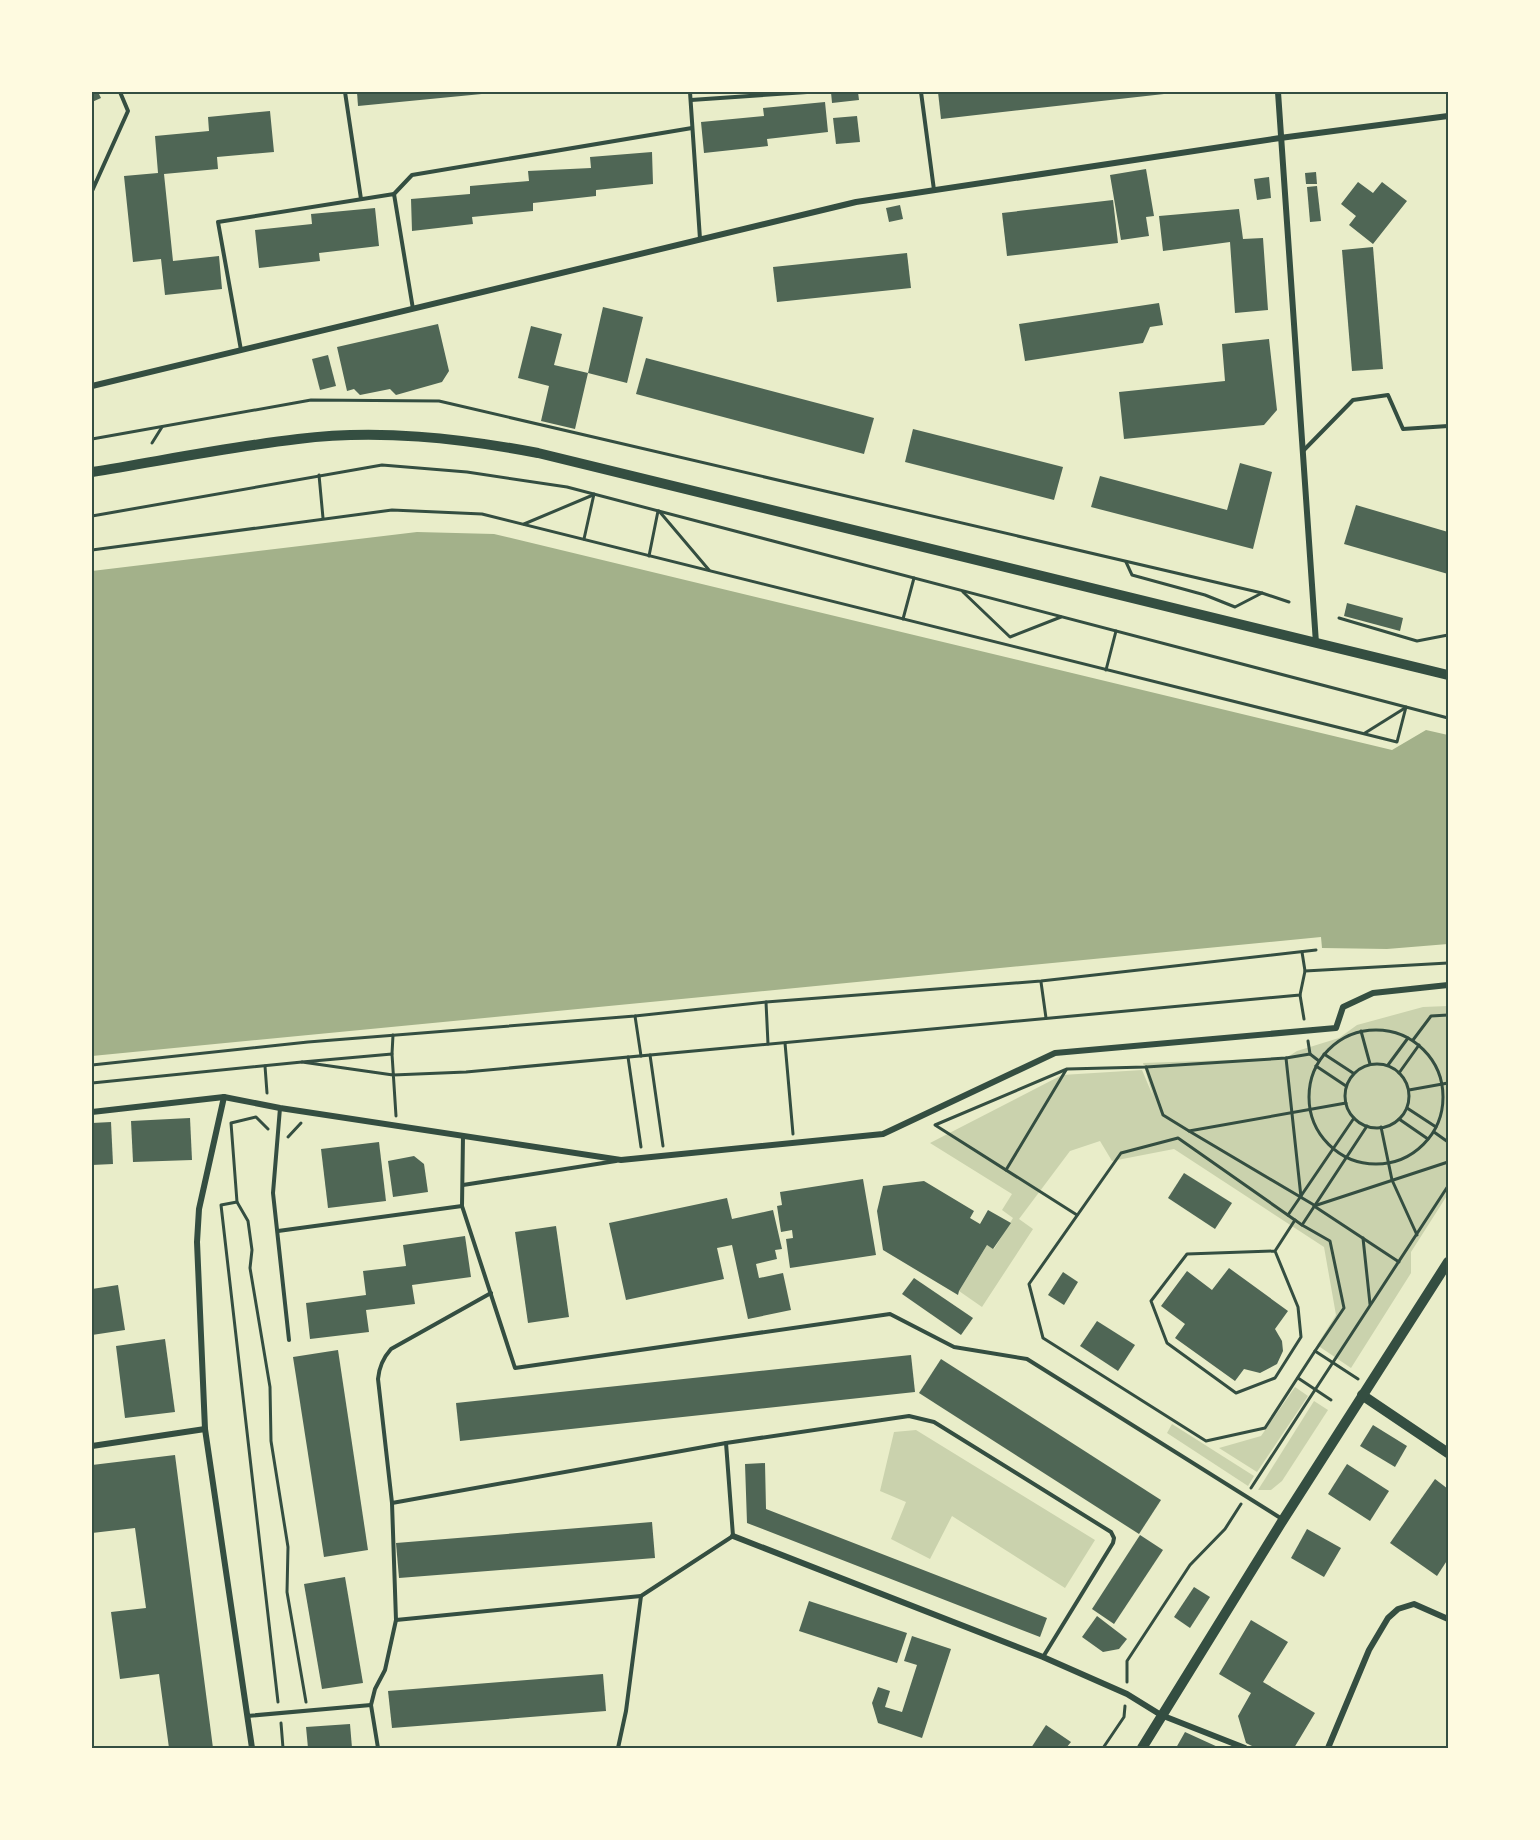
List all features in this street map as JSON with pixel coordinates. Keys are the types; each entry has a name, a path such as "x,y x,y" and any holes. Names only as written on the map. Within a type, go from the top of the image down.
{"main road":[{"path":"92,472 299,438 380,435 483,442 538,453 1449,675"},
{"path":"1142,1749 1161,1715 1365,1390 1445,1276 1449,1262"},
{"path":"1365,1390 1449,1454"}],"street":[{"path":"1278,92 1316,644"},
{"path":"92,386 856,202 1280,138 1449,116"},
{"path":"92,1112 224,1097 621,1160 883,1134 1054,1053 1336,1028 1342,1007 1373,993 1449,985"},
{"path":"224,1097 199,1209 197,1242 205,1429 252,1749"},
{"path":"92,1446 205,1429"},
{"path":"733,1536 1043,1657 1127,1694 1161,1715 1245,1749"},
{"path":"1328,1749 1369,1650 1388,1618 1398,1609 1414,1604 1447,1616"}],"lane":[{"path":"92,191 128,111 120,92"},
{"path":"345,92 361,199"},
{"path":"690,92 700,239"},
{"path":"691,100 807,92"},
{"path":"921,92 934,190"},
{"path":"241,350 218,222 394,194 412,175 692,128"},
{"path":"394,194 413,309"},
{"path":"1303,452 1353,400 1388,395 1403,429 1449,426"},
{"path":"280,1107 273,1192 289,1340"},
{"path":"463,1136 462,1206 515,1368 890,1314 954,1347 1027,1359 1283,1520"},
{"path":"463,1185 621,1160"},
{"path":"278,1231 462,1206"},
{"path":"378,1749 371,1705 375,1689 385,1670 396,1620 392,1503 378,1379 382,1363 391,1349 491,1293"},
{"path":"392,1503 726,1443 909,1416 922,1418 934,1422 1107,1528 1114,1538 1043,1657"},
{"path":"396,1620 641,1596 733,1536 726,1443"},
{"path":"618,1749 626,1711 641,1596"},
{"path":"247,1716 371,1705"}],"path":[{"path":"152,443 162,426"},
{"path":"92,516 382,465 467,472 567,487 1449,717"},
{"path":"319,475 324,519"},
{"path":"523,525 594,494"},
{"path":"584,540 594,494"},
{"path":"92,550 392,510 482,514 1397,742 1407,707"},
{"path":"650,556 658,511"},
{"path":"658,511 711,571"},
{"path":"1125,561 1132,575 1205,595 1235,607 1262,593 1290,602"},
{"path":"903,619 914,578"},
{"path":"961,590 1010,637 1062,616"},
{"path":"1339,618 1417,640 1449,635"},
{"path":"1106,669 1116,631"},
{"path":"1364,734 1407,707"},
{"path":"92,1065 393,1035 635,1016 766,1002 1041,981 1316,950"},
{"path":"302,1062 393,1076 466,1072 1300,995 1305,971 1301,951"},
{"path":"1305,971 1449,963"},
{"path":"1041,981 1046,1018"},
{"path":"766,1002 768,1044"},
{"path":"1388,1065 1431,1016 1449,1015"},
{"path":"635,1016 642,1056"},
{"path":"1375,1029 1398,1033 1410,1039 1432,1059 1442,1084 1441,1114 1434,1132 1410,1155 1378,1164 1361,1163 1333,1149 1320,1135 1312,1117 1308,1098 1311,1078 1318,1061 1333,1044 1361,1031 1375,1029"},
{"path":"1361,1031 1370,1064"},
{"path":"393,1035 392,1054 397,1126"},
{"path":"785,1043 794,1143"},
{"path":"1399,1072 1419,1045"},
{"path":"92,1083 392,1054"},
{"path":"1077,1215 935,1125 1067,1069 1146,1067 1286,1058 1310,1054 1318,1061"},
{"path":"1324,1054 1353,1074"},
{"path":"651,1055 664,1155"},
{"path":"628,1057 642,1158"},
{"path":"1286,1058 1301,1197"},
{"path":"1370,1064 1388,1065 1404,1077 1410,1098 1407,1108 1393,1124 1381,1127 1367,1126 1354,1118 1348,1110 1346,1086 1353,1074 1370,1064"},
{"path":"265,1066 268,1104"},
{"path":"1316,1066 1346,1086"},
{"path":"1146,1067 1163,1115 1301,1197 1399,1262"},
{"path":"1006,1170 1067,1069"},
{"path":"1409,1090 1449,1083"},
{"path":"1189,1131 1346,1103"},
{"path":"1407,1108 1436,1127"},
{"path":"297,1704 306,1703 286,1592 288,1547 271,1441 270,1387 250,1268 252,1250 248,1221 237,1202 231,1123 256,1117 268,1129 289,1137 303,1120"},
{"path":"1288,1215 1354,1118"},
{"path":"1399,1119 1428,1139"},
{"path":"1302,1225 1367,1126"},
{"path":"1381,1127 1392,1180 1416,1234"},
{"path":"1434,1132 1449,1142"},
{"path":"1178,1138 1288,1215 1330,1241 1344,1308 1265,1428 1206,1441 1043,1338 1029,1284 1121,1153 1178,1138"},
{"path":"1314,1206 1449,1162"},
{"path":"1103,1749 1124,1717 1127,1661 1190,1565 1225,1529 1449,1186"},
{"path":"237,1202 221,1205 283,1749"},
{"path":"1275,1251 1295,1220"},
{"path":"1363,1238 1370,1305"},
{"path":"1275,1251 1298,1307 1301,1337 1275,1377 1236,1393 1167,1343 1151,1301 1187,1254 1275,1251"},
{"path":"1315,1352 1333,1363 1365,1390"},
{"path":"1298,1378 1331,1400"}],"shaded area":[{"path":"417,532 494,534 1392,750 1426,730 1448,735 1448,944 1387,949 1322,948 1321,937 92,1056 92,571"},
{"path":"1448,1006 1448,1194 1411,1252 1411,1273 1351,1368 1317,1345 1336,1315 1324,1247 1174,1149 1112,1161 1100,1141 1070,1151 1019,1219 1033,1229 982,1307 959,1291 987,1245 994,1249 1013,1218 1002,1210 1012,1194 930,1143 1062,1075 1142,1070 1153,1096 1143,1063 1286,1058 1297,1051 1339,1038 1357,1025 1423,1007"},
{"path":"1295,1387 1308,1396 1257,1472 1219,1448 1261,1436"},
{"path":"1314,1401 1328,1410 1282,1481 1271,1490 1258,1490"},
{"path":"1172,1424 1254,1476 1248,1486 1167,1433"},
{"path":"916,1430 1095,1540 1065,1588 952,1516 930,1559 891,1539 906,1502 880,1491 894,1432"}],"building":[{"path":"92,92 98,92 101,98 92,102"},
{"path":"357,92 491,92 492,93 358,106"},
{"path":"831,92 858,92 859,100 832,103"},
{"path":"938,92 1173,92 1173,93 941,119"},
{"path":"825,102 828,132 767,139 768,146 704,153 701,122 764,116 763,108"},
{"path":"270,111 274,152 217,157 218,169 164,174 173,261 219,256 222,289 165,295 161,259 133,262 124,176 158,173 155,136 209,131 208,117"},
{"path":"857,116 860,142 836,144 833,118"},
{"path":"652,152 653,184 596,190 596,196 533,203 533,211 472,217 473,224 412,231 411,199 470,194 470,186 529,181 528,171 591,168 590,157"},
{"path":"1146,169 1154,216 1146,217 1149,236 1121,240 1110,175"},
{"path":"1316,172 1317,184 1306,184 1305,173"},
{"path":"1269,177 1271,198 1257,200 1254,179"},
{"path":"1358,182 1373,193 1382,182 1407,201 1373,244 1349,225 1356,216 1341,204"},
{"path":"1317,186 1321,221 1310,222 1307,187"},
{"path":"1113,200 1118,243 1007,256 1002,213"},
{"path":"900,205 903,219 889,222 886,208"},
{"path":"375,208 379,246 319,253 320,261 259,268 255,230 312,224 311,214"},
{"path":"1239,209 1243,239 1263,238 1268,310 1235,313 1230,242 1163,251 1159,216"},
{"path":"1373,247 1383,369 1352,371 1342,250"},
{"path":"907,253 911,288 777,302 773,267"},
{"path":"1159,303 1163,325 1150,327 1143,343 1025,361 1019,324"},
{"path":"603,307 643,317 627,383 588,373"},
{"path":"438,324 449,371 442,382 396,395 390,389 360,395 354,389 347,391 337,347"},
{"path":"531,326 562,334 554,365 588,373 575,429 541,421 549,386 518,378"},
{"path":"1269,339 1277,410 1264,425 1124,439 1119,392 1225,381 1222,344"},
{"path":"328,355 336,386 320,390 312,359"},
{"path":"646,358 874,418 864,454 636,394"},
{"path":"913,429 1063,467 1054,500 905,462"},
{"path":"1240,463 1272,472 1253,549 1091,507 1100,476 1227,510"},
{"path":"1356,505 1448,532 1448,574 1344,544"},
{"path":"1347,603 1403,618 1400,631 1344,616"},
{"path":"190,1118 192,1160 133,1162 131,1121"},
{"path":"111,1122 113,1164 92,1165 92,1123"},
{"path":"379,1142 386,1201 328,1208 321,1149"},
{"path":"414,1156 424,1164 428,1192 393,1197 388,1161"},
{"path":"1184,1173 1232,1203 1215,1229 1168,1198"},
{"path":"863,1179 876,1255 790,1268 786,1239 793,1238 792,1230 781,1232 777,1206 782,1205 780,1192"},
{"path":"924,1181 974,1211 970,1218 980,1224 988,1210 1011,1223 993,1249 987,1245 958,1295 883,1250 877,1211 883,1186"},
{"path":"727,1198 732,1219 773,1210 782,1249 775,1250 777,1259 756,1264 759,1278 783,1273 791,1310 748,1319 732,1245 717,1248 724,1279 626,1300 609,1223"},
{"path":"556,1226 569,1317 528,1323 515,1232"},
{"path":"465,1236 471,1277 412,1285 415,1304 366,1310 369,1332 310,1339 306,1303 366,1295 363,1271 406,1266 403,1245"},
{"path":"1229,1268 1288,1311 1275,1329 1282,1341 1283,1351 1277,1364 1260,1373 1244,1369 1235,1381 1175,1338 1185,1324 1161,1306 1187,1271 1212,1290"},
{"path":"1063,1272 1078,1282 1064,1305 1048,1295"},
{"path":"914,1278 973,1318 961,1335 902,1294"},
{"path":"118,1285 125,1330 92,1335 92,1289"},
{"path":"1097,1321 1135,1345 1118,1371 1080,1346"},
{"path":"165,1339 175,1412 125,1418 116,1346"},
{"path":"338,1350 368,1550 324,1557 293,1357"},
{"path":"911,1355 915,1392 460,1441 456,1403"},
{"path":"941,1359 1161,1500 1139,1534 919,1393"},
{"path":"1373,1425 1407,1446 1395,1467 1360,1446"},
{"path":"175,1455 213,1748 169,1748 159,1674 120,1679 111,1612 146,1608 135,1528 92,1533 92,1465"},
{"path":"765,1463 766,1509 1047,1618 1040,1637 747,1523 745,1464"},
{"path":"1347,1464 1389,1491 1370,1521 1328,1494"},
{"path":"1435,1479 1448,1489 1448,1559 1437,1576 1390,1543"},
{"path":"652,1522 655,1558 399,1578 396,1543"},
{"path":"1307,1529 1341,1548 1324,1577 1291,1558"},
{"path":"1140,1535 1163,1550 1114,1624 1092,1609"},
{"path":"345,1577 363,1683 322,1689 304,1584"},
{"path":"1194,1587 1210,1597 1190,1628 1174,1617"},
{"path":"809,1601 907,1633 897,1663 799,1631"},
{"path":"1097,1616 1127,1639 1119,1649 1103,1652 1082,1637"},
{"path":"1251,1620 1288,1642 1263,1682 1315,1713 1294,1748 1256,1748 1246,1743 1238,1716 1251,1693 1219,1674"},
{"path":"912,1636 951,1649 922,1738 878,1723 872,1703 878,1687 890,1691 885,1707 902,1712 917,1665 904,1661"},
{"path":"603,1674 606,1711 392,1728 388,1691"},
{"path":"350,1724 352,1748 308,1748 306,1727"},
{"path":"1046,1725 1071,1742 1066,1748 1031,1748"},
{"path":"1185,1732 1220,1748 1176,1748"}]}
